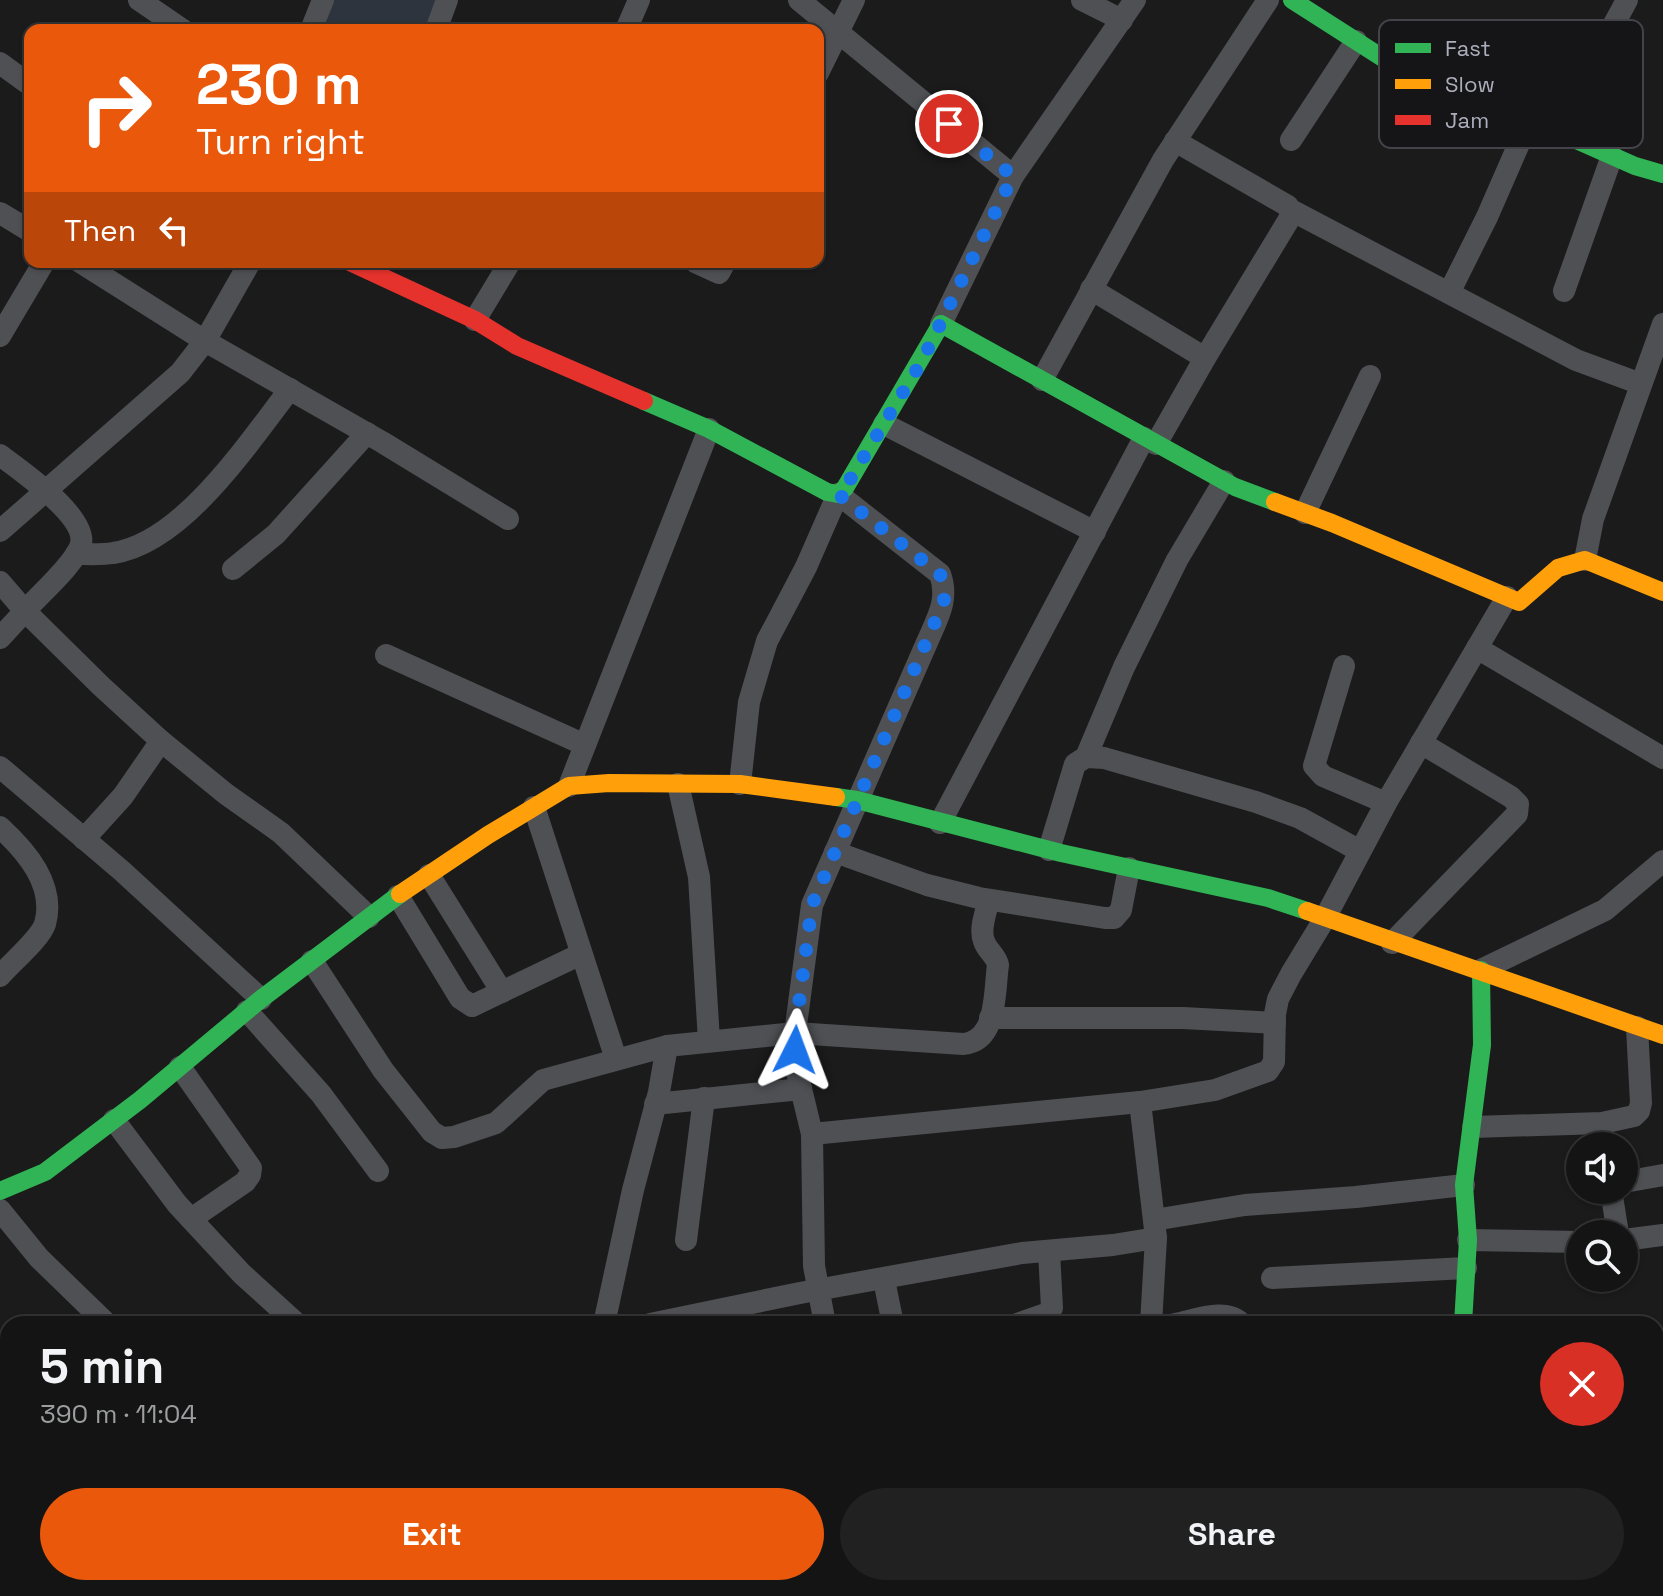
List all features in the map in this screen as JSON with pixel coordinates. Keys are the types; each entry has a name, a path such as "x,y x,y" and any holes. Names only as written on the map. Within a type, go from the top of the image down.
{"street":[{"path":"139,0 174,24"},
{"path":"313,24 323,0"},
{"path":"438,24 447,0"},
{"path":"629,24 639,0"},
{"path":"799,0 1013,176"},
{"path":"824,61 854,0"},
{"path":"1082,0 1122,20"},
{"path":"740,784 749,702 767,641 806,567 838,494 845,488 884,424 941,324 1013,176 1135,0"},
{"path":"1042,380 1175,141 1268,0"},
{"path":"1292,0 1379,56"},
{"path":"1616,20 1627,0"},
{"path":"1291,140 1356,41"},
{"path":"0,63 24,81"},
{"path":"1175,141 1291,210 1576,360 1641,384"},
{"path":"1449,293 1517,148"},
{"path":"1594,148 1663,174"},
{"path":"1564,291 1612,156"},
{"path":"940,823 1095,532 1205,358 1291,216 1291,210"},
{"path":"0,213 24,227"},
{"path":"0,336 40,268"},
{"path":"89,268 205,341 367,433 508,519"},
{"path":"0,531 180,373 205,341 247,268"},
{"path":"363,268 475,320 517,346 709,429 827,492 838,494 940,574 944,601 812,905 795,1033 796,1068 812,1134 814,1266 823,1316"},
{"path":"475,320 506,268"},
{"path":"1091,289 1205,358"},
{"path":"941,324 1224,481 1519,602 1558,568 1585,560 1663,592"},
{"path":"1585,560 1593,519 1663,324"},
{"path":"1305,513 1370,376"},
{"path":"76,554 114,553 137,546 172,526 217,483 290,389"},
{"path":"884,424 1095,532"},
{"path":"569,786 709,429"},
{"path":"233,569 276,534 367,433"},
{"path":"0,455 47,489 77,527 82,541 76,554 0,638"},
{"path":"1049,850 1075,764 1086,757 1124,667 1177,560 1224,481"},
{"path":"0,582 25,611 161,741 281,833 369,917"},
{"path":"812,1134 1140,1102 1215,1090 1268,1071 1274,1062 1278,999 1386,803 1507,597"},
{"path":"1477,648 1663,758"},
{"path":"386,655 585,745"},
{"path":"1344,666 1314,766 1323,776 1386,803"},
{"path":"84,839 123,796 161,741"},
{"path":"1392,943 1517,814 1518,804 1511,797 1421,743"},
{"path":"1086,757 1104,758 1256,802 1300,818 1360,851"},
{"path":"0,767 84,839 254,1005 378,1171"},
{"path":"0,1191 45,1172 369,917 569,786 609,783 740,784 857,800 1049,850 1268,898 1663,1035"},
{"path":"678,784 699,877 709,1041"},
{"path":"534,807 616,1059"},
{"path":"0,827 38,871 45,886 45,922 41,931 0,976"},
{"path":"835,852 927,885 989,900 1114,918 1121,910 1129,868"},
{"path":"1481,970 1605,910 1663,861"},
{"path":"429,875 502,992"},
{"path":"398,896 460,998 472,1006 581,954"},
{"path":"312,961 383,1070 432,1132 442,1138 454,1137 496,1123 543,1080 667,1046 795,1033 963,1044 979,1040 986,1033 990,1018 998,965 982,934 989,900"},
{"path":"1463,1316 1468,1240 1464,1185 1482,1045 1481,970"},
{"path":"990,1018 1183,1018 1275,1023"},
{"path":"1473,1127 1602,1123 1626,1119 1639,1111 1637,1027"},
{"path":"606,1316 667,1046"},
{"path":"180,1067 251,1168 245,1182 191,1219"},
{"path":"655,1104 801,1089"},
{"path":"686,1240 704,1098"},
{"path":"1140,1102 1155,1229 1151,1316"},
{"path":"114,1120 191,1219 242,1274 288,1316"},
{"path":"1602,1123 1603,1132"},
{"path":"1638,1179 1663,1175"},
{"path":"689,1316 1022,1253 1113,1245 1155,1229 1245,1205 1464,1185"},
{"path":"0,1210 39,1258 99,1316"},
{"path":"1638,1238 1663,1235"},
{"path":"1468,1240 1566,1242"},
{"path":"1040,1316 1052,1308 1049,1251"},
{"path":"1272,1278 1466,1268"},
{"path":"884,1280 891,1316"}],"shaded area":[{"path":"334,0 440,0 430,24 325,24"}],"traffic: fast":[{"path":"1292,0 1379,56"},
{"path":"1594,148 1635,166 1663,174"},
{"path":"644,401 709,429 827,492 838,494 845,488 941,324 1235,487 1275,502"},
{"path":"836,797 1061,853 1268,898 1307,911"},
{"path":"0,1191 45,1172 140,1100 261,999 400,894"},
{"path":"1463,1316 1468,1240 1464,1185 1482,1045 1481,970"}],"traffic: slow":[{"path":"1275,502 1519,602 1558,568 1585,560 1663,592"},
{"path":"400,894 569,786 609,783 740,784 836,797"},
{"path":"1307,911 1663,1035"}],"traffic: jam":[{"path":"363,268 475,320 517,346 644,401"}],"route":[{"path":"795,1050 812,905 944,601 940,574 838,494 845,488 922,361 1013,176 949,124"}]}
